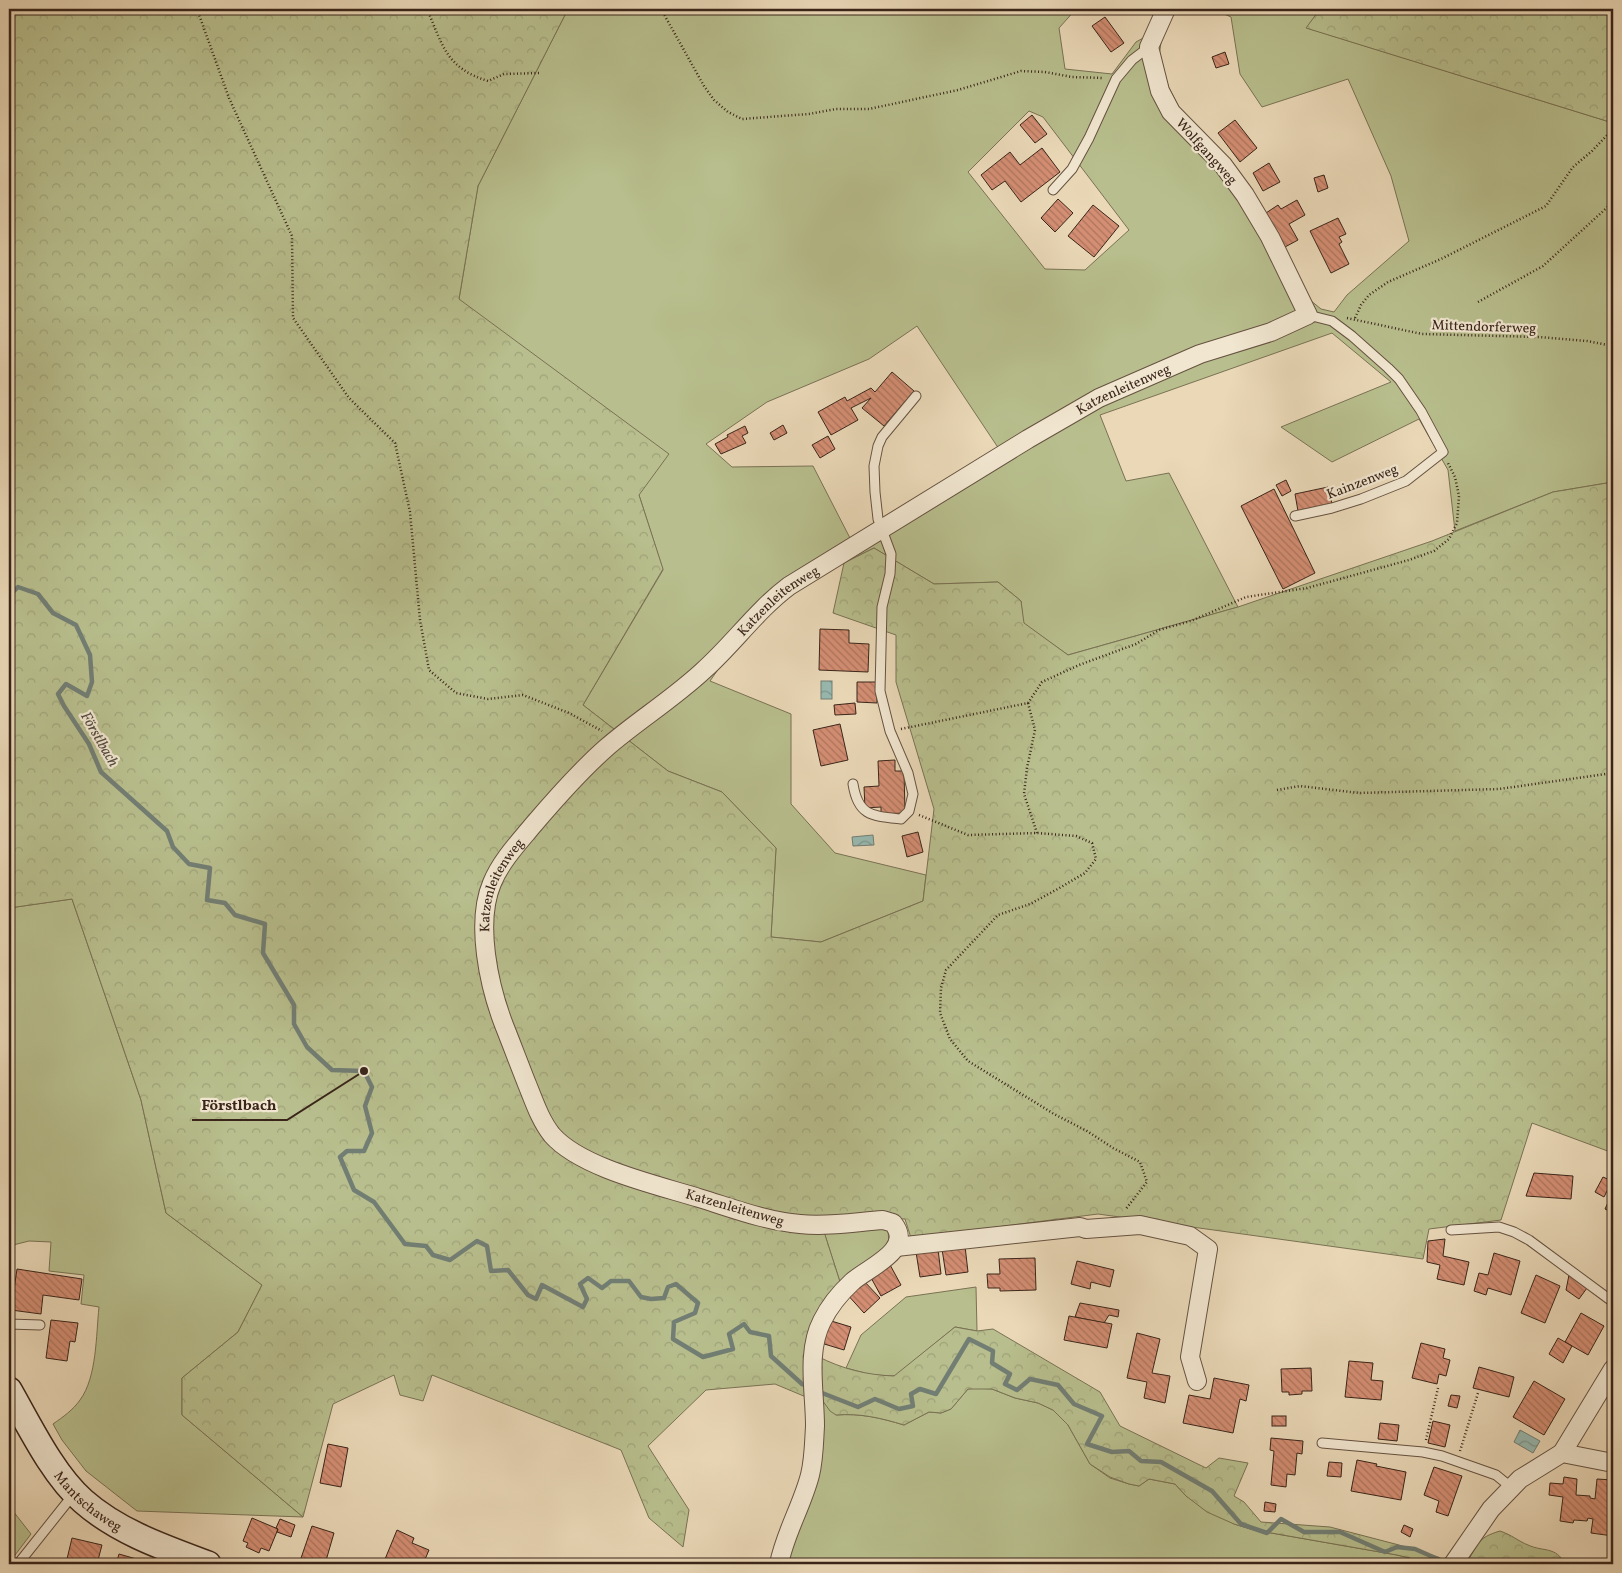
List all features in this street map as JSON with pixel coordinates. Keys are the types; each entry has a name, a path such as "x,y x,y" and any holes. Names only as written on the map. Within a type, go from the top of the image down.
{"street":[{"path":"1149,47 1166,9"},
{"name":"Wolfgangweg","path":"1149,47 1160,91 1171,112 1223,164 1245,194 1270,237 1308,315"},
{"name":"Katzenleitenweg","path":"896,1247 899,1236 898,1230 889,1221 803,1225 760,1217 602,1166 570,1150 551,1134 538,1111 500,1013 492,986 485,933 486,903 491,885 498,871 522,838 575,778 617,740 702,672 773,598 801,578 1028,439 1099,398 1200,354 1271,332 1308,315"},
{"path":"779,1564 785,1540 810,1474 814,1434 813,1374 816,1340 820,1323 833,1302 852,1282 884,1260 896,1247 1073,1228 1140,1224 1190,1236 1208,1249 1190,1357 1197,1381"},
{"path":"1454,1562 1491,1509 1520,1479 1562,1453 1613,1369"},
{"name":"Mantschaweg","path":"9,1390 46,1453 75,1492 104,1518 126,1531 208,1564"},
{"path":"1562,1453 1613,1463"}],"lane":[{"path":"1053,190 1072,169 1085,146 1116,79 1132,60 1149,47"},
{"path":"1308,315 1332,321 1352,336 1399,379 1417,404 1443,452"},
{"path":"853,784 862,810 879,817 901,819 909,811 913,794 911,783 890,731 880,690 882,607 890,574 891,554 881,529 875,492 878,446 887,430 916,396"},
{"name":"Kainzenweg","path":"1295,516 1361,499 1406,481 1443,452"},
{"path":"1451,1230 1499,1227 1514,1232 1536,1245 1613,1302"},
{"path":"9,1324 40,1325"},
{"path":"1322,1443 1423,1452 1496,1475 1505,1480 1512,1488"},
{"path":"18,1564 75,1492"}],"path":[{"path":"197,9 229,98 292,236 293,318 349,398 395,443 410,512 420,620 429,670 456,693 488,699 523,695 569,713 617,740"},
{"path":"427,9 449,58 471,76 488,81 504,74 539,73"},
{"path":"661,9 704,86 714,100 728,112 742,119 809,114 836,109 869,109 958,90 1021,71 1045,72 1072,77 1116,79"},
{"name":"Mittendorferweg","path":"1613,129 1573,167 1546,206 1441,259 1388,282 1369,295 1361,305 1355,318 1422,334 1539,337 1587,341 1613,346"},
{"path":"1478,302 1543,266 1613,202"},
{"path":"890,731 1028,703 1042,682 1079,665 1136,644 1159,630 1191,621 1246,597 1307,588 1409,560 1434,551 1449,539 1457,523 1459,496 1455,478 1443,452"},
{"path":"1028,703 1035,730 1024,794 1038,833"},
{"path":"1277,790 1300,786 1358,793 1498,789 1613,773"},
{"path":"909,811 968,834 1038,833 1076,836 1092,844 1096,859 1085,873 1030,904 998,915 946,970 941,988 940,1012 950,1039 968,1061 1054,1114 1140,1162 1147,1182 1112,1227"},
{"path":"1423,1452 1438,1388"},
{"path":"1456,1461 1478,1393"}],"green space":[{"path":"9,9 568,9 478,186 459,299 669,454 639,495 663,569 583,705 668,771 722,792 776,848 771,937 821,942 923,901 934,809 896,682 896,635 833,613 844,563 874,548 934,584 998,582 1021,601 1024,623 1068,655 1238,607 1432,541 1553,492 1613,482 1613,1153 1532,1123 1501,1220 1429,1229 1423,1259 1098,1214 911,1238 905,1219 819,1216 841,1285 821,1304 806,1342 806,1397 775,1384 706,1390 648,1446 689,1510 683,1547 649,1518 621,1450 432,1375 423,1401 400,1395 394,1375 333,1404 303,1517 182,1415 182,1378 238,1332 262,1285 166,1213 141,1100 72,899 9,908"},
{"path":"568,9 1076,9 1059,28 1065,69 1112,74 1136,42 1163,27 1159,57 1169,88 1182,113 1310,300 1321,309 1334,312 1347,295 1409,241 1391,176 1348,79 1262,107 1240,74 1231,17 1213,9 1320,9 1307,28 1613,123 1613,482 1553,492 1455,531 1448,470 1419,419 1332,462 1281,427 1391,382 1332,333 1100,415 1126,481 1169,473 1238,607 1068,655 1023,623 1021,601 998,582 934,584 874,548 802,583 731,651 710,681 791,714 791,804 835,853 926,875 923,901 821,942 771,937 776,848 722,792 668,771 583,705 663,570 639,495 459,299 478,186","holes":["1029,111 1043,117 1129,230 1085,270 1045,269 968,172","917,326 999,449 851,540 813,466 732,467 706,444 767,402 869,359"]},
{"path":"1320,9 1613,9 1613,123 1306,28"},
{"path":"72,899 141,1100 166,1213 262,1285 238,1332 182,1378 182,1415 303,1517 137,1511 86,1471 62,1440 53,1424 74,1407 86,1391 93,1368 99,1307 81,1304 84,1275 49,1271 51,1242 29,1241 9,1246 9,908"},
{"path":"879,1224 888,1231 889,1242 880,1254 841,1285 823,1229"},
{"path":"976,1287 977,1331 955,1327 895,1376 872,1375 846,1368 861,1335 906,1297"},
{"path":"955,1327 977,1331 993,1329 1100,1392 1120,1426 1206,1468 1219,1458 1248,1463 1234,1496 1244,1502 1261,1522 1330,1527 1438,1557 1442,1559 1440,1564 1419,1564 1410,1558 1397,1555 1254,1530 1234,1524 1207,1512 1186,1496 1175,1484 1149,1479 1139,1486 1110,1477 1090,1464 1068,1425 1053,1410 1038,1403 1015,1398 992,1389 968,1389 951,1409 941,1413 929,1412 904,1425 870,1417 836,1415 830,1411 820,1397 817,1356 855,1370 894,1376"},
{"path":"968,1389 992,1389 1015,1398 1038,1403 1053,1410 1068,1425 1090,1464 1110,1478 1139,1486 1149,1479 1175,1484 1186,1496 1234,1524 1254,1530 1397,1555 1410,1558 1419,1564 785,1564 820,1397 836,1415 870,1417 904,1425 929,1412 941,1413 951,1409"},
{"path":"9,1506 31,1534 9,1563"},
{"path":"1500,1531 1528,1545 1558,1554 1565,1564 1466,1564 1478,1543 1486,1536"}],"water":[{"path":"821,681 832,681 832,699 821,699"},
{"path":"873,835 874,845 853,846 852,837"},
{"path":"1520,1430 1540,1441 1533,1453 1514,1442"}],"building":[{"path":"1105,17 1124,43 1111,52 1092,26"},
{"path":"1225,52 1229,64 1216,68 1212,57"},
{"path":"1032,115 1047,134 1035,143 1020,125"},
{"path":"1235,120 1257,148 1240,162 1218,133"},
{"path":"1042,148 1060,172 1021,202 1005,181 992,190 981,175 1010,152 1020,165"},
{"path":"1269,163 1280,182 1263,191 1253,173"},
{"path":"1324,175 1328,188 1318,192 1314,178"},
{"path":"1058,199 1073,213 1055,232 1041,218"},
{"path":"1297,200 1305,215 1289,224 1298,240 1285,247 1266,213 1278,205 1281,209"},
{"path":"1093,205 1119,226 1094,257 1068,236"},
{"path":"1338,218 1346,234 1339,237 1342,242 1339,244 1349,264 1331,273 1310,231"},
{"path":"892,372 914,391 884,426 862,408 871,398 851,408 858,420 831,435 818,412 845,397 847,401 871,388 875,392"},
{"path":"783,425 787,433 774,440 770,433"},
{"path":"745,426 748,433 742,436 746,443 721,454 715,444 728,437 727,435"},
{"path":"828,436 835,449 820,458 812,445"},
{"path":"1286,480 1291,491 1282,496 1276,485"},
{"path":"1328,487 1332,504 1298,511 1295,494"},
{"path":"1274,489 1315,573 1283,589 1241,506"},
{"path":"820,629 849,630 849,643 869,644 868,672 819,670"},
{"path":"857,682 877,682 877,703 857,702"},
{"path":"855,703 856,714 835,715 834,705"},
{"path":"840,724 848,760 821,766 813,730"},
{"path":"895,760 895,771 904,771 905,813 881,814 881,807 865,808 864,787 879,786 878,761"},
{"path":"918,832 923,852 907,857 902,836"},
{"path":"1534,1173 1573,1176 1571,1199 1526,1196"},
{"path":"1603,1177 1612,1181 1604,1197 1595,1192"},
{"path":"1613,1192 1613,1213 1605,1209"},
{"path":"1445,1239 1443,1256 1469,1262 1464,1285 1437,1279 1440,1265 1427,1262 1428,1241"},
{"path":"965,1246 968,1272 946,1275 942,1249"},
{"path":"938,1249 941,1274 920,1277 916,1252"},
{"path":"1494,1253 1520,1261 1511,1295 1488,1288 1486,1295 1474,1291 1479,1273 1488,1275"},
{"path":"1035,1258 1036,1290 1000,1291 1000,1288 988,1288 987,1274 1000,1274 999,1259"},
{"path":"1077,1261 1114,1270 1110,1287 1091,1282 1090,1289 1071,1284"},
{"path":"889,1263 901,1285 881,1296 869,1274"},
{"path":"17,1269 82,1279 79,1300 43,1295 41,1314 11,1310"},
{"path":"1536,1275 1560,1286 1545,1323 1521,1313"},
{"path":"1569,1275 1587,1288 1579,1299 1566,1290"},
{"path":"862,1279 880,1298 864,1313 846,1293"},
{"path":"1080,1303 1119,1310 1118,1317 1109,1315 1104,1323 1075,1317"},
{"path":"1581,1313 1604,1326 1588,1355 1565,1342"},
{"path":"1069,1316 1112,1324 1107,1348 1064,1340"},
{"path":"51,1320 78,1323 75,1342 70,1341 67,1361 46,1358"},
{"path":"828,1320 851,1327 844,1350 821,1343"},
{"path":"1137,1333 1160,1339 1152,1373 1170,1376 1165,1403 1144,1398 1147,1382 1127,1378"},
{"path":"1558,1338 1572,1346 1563,1363 1549,1354"},
{"path":"1421,1343 1445,1349 1443,1358 1450,1360 1446,1376 1439,1374 1437,1384 1412,1378"},
{"path":"1349,1361 1373,1363 1371,1380 1383,1381 1381,1400 1345,1397"},
{"path":"1479,1367 1514,1377 1509,1397 1473,1388"},
{"path":"1311,1368 1312,1391 1302,1391 1302,1394 1289,1395 1289,1392 1282,1392 1281,1369"},
{"path":"1214,1378 1249,1385 1246,1401 1240,1399 1233,1433 1183,1423 1189,1395 1210,1399"},
{"path":"1534,1381 1565,1399 1544,1435 1513,1417"},
{"path":"1451,1395 1460,1396 1457,1408 1448,1406"},
{"path":"1272,1416 1286,1416 1286,1426 1272,1426"},
{"path":"1433,1421 1450,1425 1445,1447 1428,1443"},
{"path":"1380,1423 1399,1425 1397,1441 1378,1439"},
{"path":"1271,1438 1303,1441 1302,1454 1297,1453 1295,1475 1287,1474 1286,1487 1271,1485 1274,1451 1270,1450"},
{"path":"328,1444 348,1448 341,1487 320,1483"},
{"path":"1357,1460 1406,1472 1401,1500 1351,1491"},
{"path":"1329,1462 1342,1463 1341,1477 1327,1476"},
{"path":"1434,1467 1462,1476 1448,1516 1436,1512 1439,1501 1424,1495"},
{"path":"1564,1477 1577,1479 1576,1495 1590,1496 1590,1498 1595,1499 1597,1479 1613,1480 1613,1536 1591,1533 1593,1519 1588,1518 1587,1521 1574,1520 1573,1523 1560,1521 1563,1497 1549,1495 1550,1483 1563,1484"},
{"path":"1265,1502 1276,1504 1275,1512 1264,1511"},
{"path":"252,1518 278,1529 269,1551 261,1548 259,1553 246,1547 248,1543 243,1541"},
{"path":"280,1519 295,1525 291,1537 277,1532 278,1529 276,1528"},
{"path":"1404,1525 1413,1529 1410,1537 1401,1532"},
{"path":"312,1526 334,1533 325,1564 299,1564"},
{"path":"397,1530 414,1538 412,1543 429,1550 423,1564 406,1559 404,1564 383,1564"},
{"path":"72,1538 102,1545 97,1564 75,1564 76,1561 67,1559"},
{"path":"119,1554 154,1564 116,1564"}],"waterway":[{"name":"Förstlbach","path":"9,596 18,587 38,594 53,613 76,625 90,655 92,682 87,696 66,684 58,694 89,744 101,772 167,831 173,847 189,864 210,868 207,900 225,903 235,915 265,924 263,953 294,1005 294,1024 307,1047 332,1070 364,1071 372,1087 365,1106 372,1133 364,1151 347,1151 340,1157 354,1190 374,1202 405,1244 426,1246 433,1255 450,1260 477,1241 487,1246 491,1271 508,1270 528,1295 536,1299 542,1285 583,1307 587,1299 580,1284 588,1278 602,1288 611,1281 629,1281 641,1297 651,1299 664,1298 668,1287 676,1284 698,1303 695,1313 674,1322 673,1339 703,1357 733,1349 729,1334 744,1324 750,1332 769,1336 771,1356 802,1384 808,1386"},
{"name":"Förstlbach","path":"817,1391 858,1407 875,1399 899,1409 913,1406 911,1394 920,1389 936,1394 969,1339 993,1351 992,1363 1010,1374 1005,1384 1017,1390 1030,1379 1058,1385 1074,1404 1102,1416 1087,1444 1112,1452 1129,1451 1141,1461 1161,1462 1212,1491 1241,1524 1267,1533 1281,1519 1304,1532 1340,1532 1385,1552 1397,1547 1415,1549 1449,1564"}],"place":[{"name":"Förstlbach","path":"364,1071"}]}
